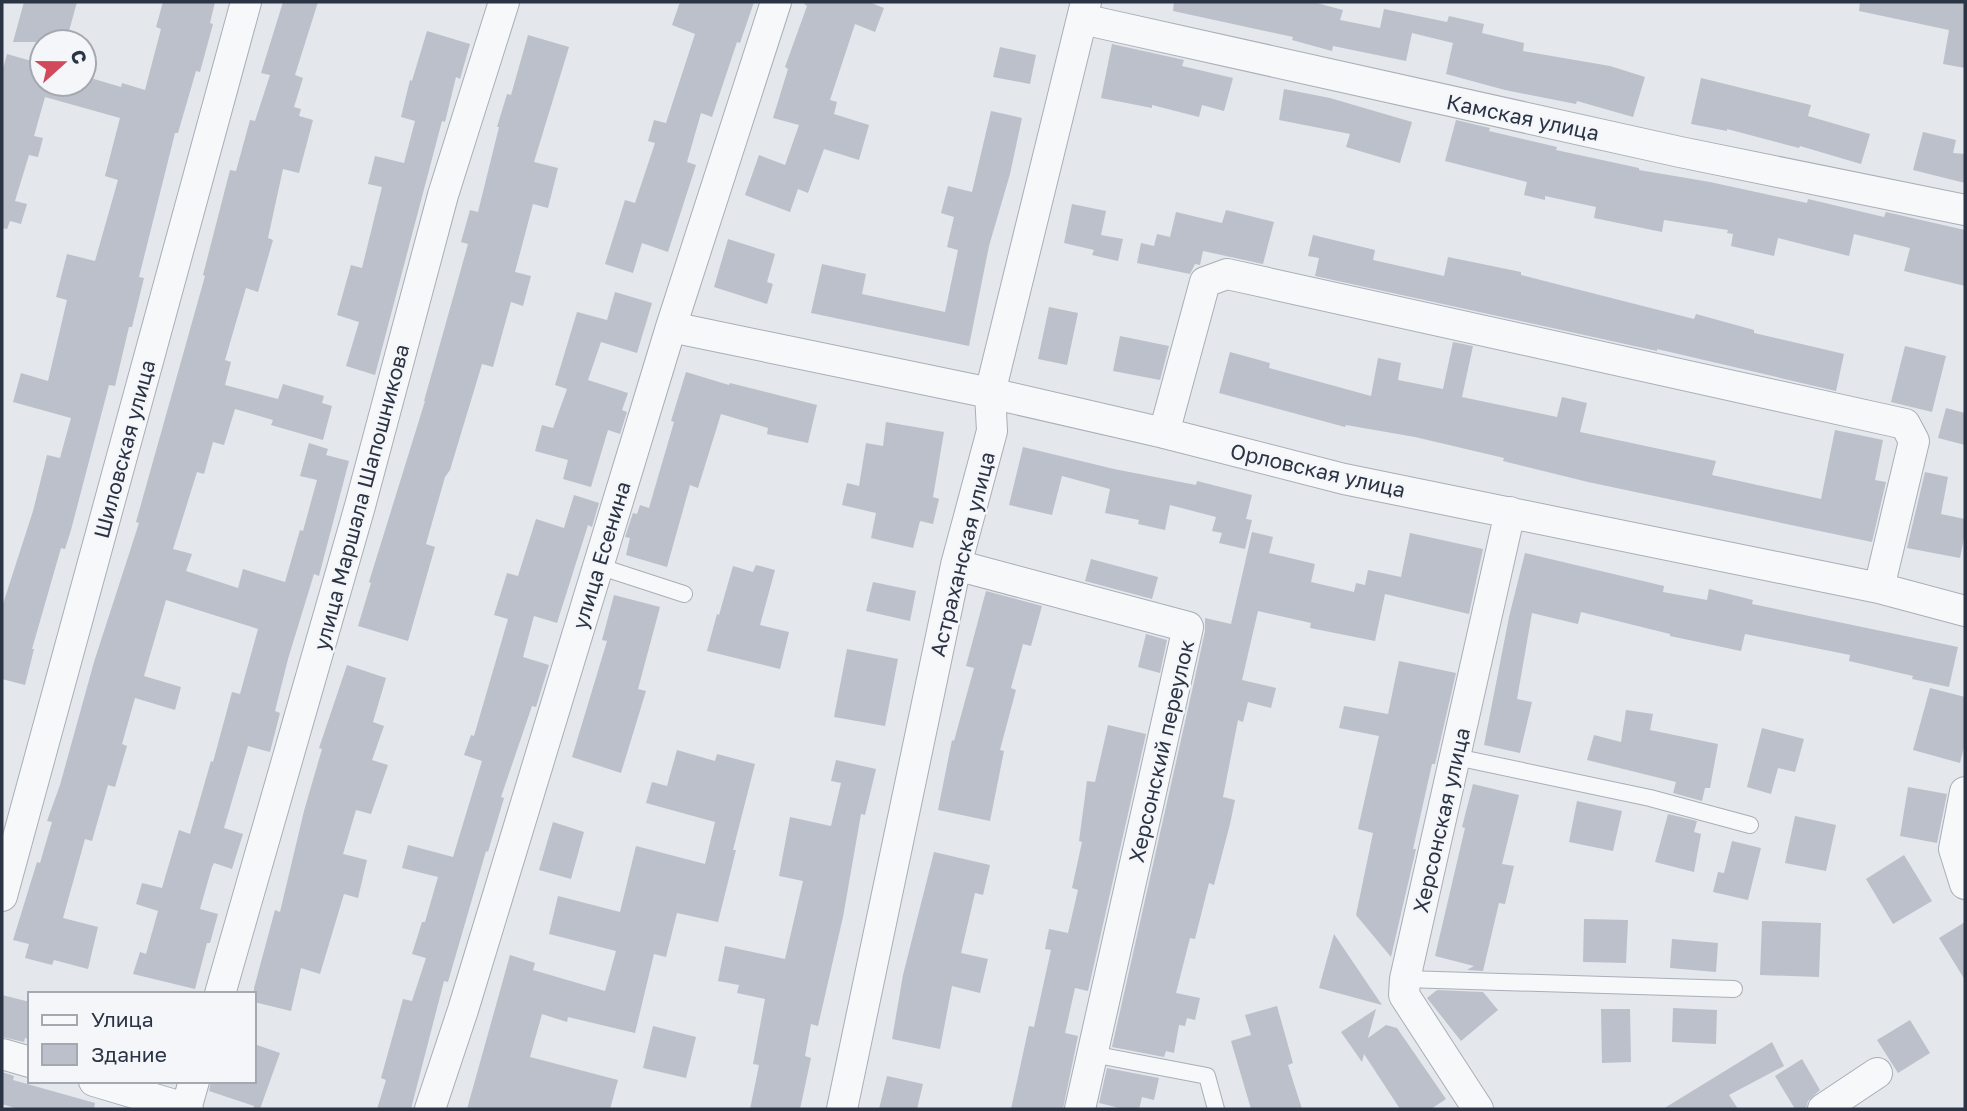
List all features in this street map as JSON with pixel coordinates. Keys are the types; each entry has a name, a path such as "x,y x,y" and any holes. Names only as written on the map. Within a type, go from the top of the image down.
{"street":[{"name":"Шиловская улица","path":"2,895 246,2"},
{"name":"улица Маршала Шапошникова","path":"221,992 360,506 443,195 504,2"},
{"name":"улица Есенина","path":"430,1109 463,1010 671,327 776,2"},
{"name":"Камская улица","path":"1084,10 1680,152 1965,210"},
{"name":"Астраханская улица","path":"842,1109 956,565 992,431 990,393 1084,10"},
{"path":"1164,433 1205,282 1227,274 1905,424 1914,441 1879,589"},
{"name":"Орловская улица","path":"671,327 990,393 1164,433 1344,479 1879,589 1965,611"},
{"name":"Херсонская улица","path":"1478,1109 1404,995 1405,979 1510,512"},
{"name":"Херсонский переулок","path":"956,565 1188,627 1080,1109"},
{"path":"1965,792 1954,849 1965,884"},
{"path":"2,1054 28,1061"},
{"path":"1823,1109 1877,1073"},
{"path":"101,1083 187,1109 194,1083"}],"lane":[{"path":"598,566 684,594"},
{"path":"1456,757 1650,798 1750,825"},
{"path":"1405,979 1734,989"},
{"path":"1093,1054 1207,1076 1216,1109"}],"building":[{"path":"24,2 77,2 70,28 28,28 28,42 13,42"},
{"path":"163,2 215,2 210,23 213,24 200,72 196,71 178,133 175,133 139,277 144,278 132,327 129,327 115,386 109,385 71,530 65,549 61,548 32,649 25,685 2,679 2,607 33,511 47,455 60,458 71,418 13,402 21,373 48,381 67,300 56,297 67,254 95,261 118,180 105,176 120,118 49,98 98,98 98,80 121,87 122,83 145,90 161,29 156,27"},
{"path":"283,2 318,2 295,75 303,78 294,107 301,109 299,116 313,120 299,173 283,169 268,238 273,240 258,292 246,288 225,360 231,362 225,385 278,399 283,384 324,396 322,403 332,406 323,440 271,425 273,420 235,409 224,445 213,442 204,474 197,472 173,549 192,554 186,571 238,588 243,569 285,582 317,480 300,476 309,443 328,449 326,455 349,461 319,576 314,574 288,659 275,711 280,713 270,752 248,746 224,828 243,834 232,869 214,863 212,867 200,909 218,914 195,989 133,974 140,952 146,954 158,911 136,904 142,883 162,888 179,830 190,834 232,692 240,694 258,629 166,600 144,676 181,687 175,710 135,698 122,744 127,746 115,787 108,785 92,841 85,839 63,918 98,927 88,969 54,960 52,965 25,958 29,944 13,940 37,862 40,863 52,822 47,821 139,523 136,522 205,276 203,275 230,170 236,171 250,120 255,121 270,75 261,73"},
{"path":"680,2 754,2 740,43 737,42 712,117 701,113 687,162 696,165 668,252 642,243 633,273 605,264 625,200 635,203 655,143 648,141 654,120 666,123 695,34 672,25"},
{"path":"802,2 869,2 884,8 875,32 855,24 830,100 837,102 834,114 869,125 859,160 824,149 808,193 798,189 790,212 745,195 759,155 785,165 799,125 773,118 788,69 785,67 807,6"},
{"path":"1174,2 1313,2 1343,10 1340,20 1380,28 1384,9 1447,22 1449,16 1484,24 1482,33 1524,43 1523,51 1610,66 1645,77 1633,117 1577,101 1576,104 1505,90 1446,74 1453,43 1412,33 1406,61 1333,46 1332,51 1292,40 1293,37 1173,11"},
{"path":"1860,2 1965,2 1965,68 1943,64 1949,30 1859,11"},
{"path":"427,31 470,44 460,79 456,77 445,122 442,121 375,375 346,366 359,322 337,315 351,265 362,268 382,187 368,184 375,156 404,163 415,121 401,117"},
{"path":"528,35 569,47 534,162 558,168 548,208 533,204 515,272 531,276 523,306 511,302 493,367 482,364 450,470 445,477 426,544 435,547 408,641 358,626 425,401 468,244 461,242 470,210 478,212 497,127 507,94 511,95"},
{"path":"1112,44 1184,60 1182,66 1233,78 1224,111 1202,105 1199,117 1152,105 1152,108 1101,98"},
{"path":"1000,47 1036,55 1030,84 993,77"},
{"path":"7,54 28,60 28,98 45,98 34,136 43,138 38,157 29,155 15,201 27,204 21,224 10,221 7,229 2,228 2,72"},
{"path":"1701,78 1811,105 1808,116 1870,134 1861,164 1800,146 1799,148 1727,129 1691,124"},
{"path":"1284,89 1330,98 1412,122 1400,163 1346,147 1350,134 1279,120"},
{"path":"991,111 1022,118 1010,174 989,246 969,346 811,313 822,264 866,274 862,294 945,312 958,250 947,247 954,217 941,213 948,186 972,192"},
{"path":"1456,120 1490,128 1489,131 1557,147 1556,150 1639,170 1807,203 1808,199 1884,217 1886,212 1965,230 1965,286 1904,271 1910,248 1854,234 1849,256 1778,238 1774,256 1731,246 1733,234 1727,233 1728,230 1664,220 1662,232 1594,218 1596,207 1545,196 1545,200 1524,195 1527,182 1445,161"},
{"path":"1923,132 1956,140 1953,153 1965,154 1965,183 1913,170"},
{"path":"1072,204 1106,211 1101,235 1123,239 1118,261 1092,255 1094,250 1064,243"},
{"path":"1226,210 1274,222 1263,264 1203,251 1200,265 1195,264 1190,274 1137,263 1141,243 1154,246 1157,234 1170,237 1176,212 1222,223"},
{"path":"1313,235 1375,250 1373,260 1444,276 1448,257 1521,272 1521,275 1694,319 1696,314 1754,330 1754,333 1844,354 1836,391 1657,349 1315,276 1319,258 1308,256"},
{"path":"728,239 775,254 767,282 773,284 767,304 714,287"},
{"path":"615,292 652,303 637,353 601,342 588,380 628,393 622,410 627,412 620,434 608,430 591,487 563,479 568,460 535,451 542,425 553,428 567,389 555,385 577,312 607,320"},
{"path":"1049,307 1078,313 1067,365 1038,359"},
{"path":"1120,336 1169,346 1160,380 1113,371"},
{"path":"1453,342 1473,346 1462,397 1557,417 1562,397 1587,403 1580,432 1716,461 1712,475 1821,499 1835,430 1883,440 1875,480 1886,482 1872,542 1588,482 1415,437 1346,425 1345,427 1219,393 1230,352 1270,363 1269,368 1371,396 1378,358 1401,363 1398,380 1443,389"},
{"path":"1905,346 1946,356 1932,412 1891,402"},
{"path":"686,372 729,385 730,383 817,405 808,443 767,434 768,428 721,414 698,488 690,485 667,567 626,555 630,538 625,537 633,513 637,514 640,505 649,508"},
{"path":"1946,408 1965,413 1965,445 1938,438"},
{"path":"886,422 944,432 933,497 939,499 933,524 920,521 913,548 871,538 876,513 842,505 847,483 859,486 866,443 883,446"},
{"path":"1023,447 1114,469 1196,485 1197,481 1252,495 1246,519 1252,520 1245,549 1219,543 1222,533 1212,531 1216,517 1170,505 1165,530 1138,524 1139,520 1105,513 1110,489 1062,476 1052,515 1009,505"},
{"path":"1925,472 1948,477 1941,514 1965,519 1960,558 1907,548"},
{"path":"574,495 599,503 592,527 588,525 557,623 534,616 523,657 549,665 536,707 532,706 501,797 504,798 448,982 444,981 411,1109 377,1109 386,1080 381,1078 403,999 412,1001 426,958 412,954 438,877 402,868 408,845 453,857 482,761 464,755 471,735 474,736 508,619 494,615 507,573 518,576 536,519 564,528"},
{"path":"1252,532 1273,537 1269,553 1315,564 1311,582 1354,592 1356,583 1365,585 1368,570 1401,577 1410,533 1483,549 1469,614 1385,594 1375,641 1310,628 1311,623 1258,611 1242,680 1276,688 1271,708 1248,702 1243,722 1238,720 1223,797 1235,800 1230,824 1214,885 1209,883 1195,939 1190,938 1176,993 1200,998 1195,1020 1187,1018 1185,1026 1179,1025 1174,1053 1166,1051 1164,1057 1112,1047 1194,682 1205,631 1205,618 1231,624"},
{"path":"1525,553 1664,586 1663,592 1707,600 1709,589 1753,600 1752,604 1958,647 1949,687 1849,661 1850,655 1745,634 1741,651 1670,636 1581,612 1578,624 1532,613 1517,699 1532,702 1520,753 1484,745 1509,617"},
{"path":"1091,559 1158,577 1152,599 1085,581"},
{"path":"756,565 775,570 760,625 789,632 780,669 707,651 733,566 753,572"},
{"path":"873,582 916,591 910,621 866,611"},
{"path":"986,591 1042,606 1031,646 1023,644 1011,688 1016,690 1000,750 1004,751 990,821 938,810 952,740 954,741 974,668 966,666"},
{"path":"614,595 660,607 638,689 646,691 621,773 572,757 607,641 602,640"},
{"path":"1146,634 1167,640 1160,673 1138,667"},
{"path":"847,649 898,659 885,726 834,717"},
{"path":"1399,661 1456,673 1435,764 1432,764 1391,957 1356,915 1373,833 1358,829 1379,736 1339,728 1344,706 1388,714"},
{"path":"347,665 386,678 373,722 384,726 372,760 388,765 371,814 356,810 343,854 367,860 358,898 344,894 320,974 301,968 291,1011 256,1002 254,988 275,910 280,912 322,749 319,748"},
{"path":"1930,688 1965,697 1965,743 1960,763 1913,750"},
{"path":"1626,710 1653,714 1650,730 1718,744 1710,788 1705,788 1702,801 1673,793 1676,782 1587,760 1594,735 1621,742"},
{"path":"1108,725 1146,734 1088,991 1075,988 1065,1033 1078,1036 1063,1109 1011,1109 1029,1026 1034,1027 1051,950 1045,949 1049,929 1068,933 1078,890 1072,888 1082,842 1079,841 1087,781 1095,782"},
{"path":"1762,728 1804,739 1795,772 1778,768 1771,794 1747,787"},
{"path":"677,750 715,761 717,754 755,764 718,922 677,913 666,957 654,954 635,1033 568,1017 567,1022 542,1014 530,1057 618,1080 610,1109 467,1109 510,955 535,963 533,970 605,991 616,951 549,934 558,896 620,912 636,846 705,864 715,822 646,803 652,782 667,786"},
{"path":"836,760 876,769 865,815 861,814 843,917 818,1026 811,1024 805,1056 811,1058 800,1109 750,1109 759,1065 753,1064 765,999 737,993 739,985 718,981 725,946 785,959 803,881 779,876 790,817 831,826 841,783 831,781"},
{"path":"1473,784 1519,795 1502,864 1514,866 1505,904 1499,903 1483,971 1467,970 1474,966 1435,956"},
{"path":"1908,787 1947,794 1937,843 1900,836"},
{"path":"1577,801 1622,811 1613,851 1569,842"},
{"path":"1668,814 1697,821 1694,832 1701,834 1694,872 1655,862"},
{"path":"1795,816 1836,825 1826,871 1785,863"},
{"path":"553,822 584,832 571,879 539,870"},
{"path":"1732,841 1761,848 1748,900 1713,892 1718,872 1724,873"},
{"path":"934,852 990,865 983,895 975,893 961,953 988,959 980,993 952,986 940,1049 892,1039 903,975"},
{"path":"1904,855 1932,901 1893,924 1866,879"},
{"path":"1584,919 1628,920 1626,963 1583,962"},
{"path":"1762,921 1821,923 1819,977 1760,975"},
{"path":"1965,922 1965,980 1939,938"},
{"path":"1334,934 1382,1005 1319,988"},
{"path":"1672,939 1718,943 1716,972 1670,968"},
{"path":"1437,990 1483,992 1498,1010 1461,1041 1427,998"},
{"path":"2,995 28,1002 28,1039 25,1038 24,1042 2,1037"},
{"path":"1277,1006 1293,1063 1288,1065 1302,1109 1251,1109 1231,1041 1251,1035 1245,1015"},
{"path":"1673,1008 1717,1010 1716,1044 1672,1042"},
{"path":"1376,1009 1368,1038 1386,1025 1397,1028 1446,1099 1431,1109 1400,1109 1364,1054 1362,1062 1341,1032"},
{"path":"1601,1009 1630,1009 1631,1062 1602,1063"},
{"path":"1910,1020 1930,1053 1898,1073 1877,1040"},
{"path":"653,1026 696,1037 686,1078 643,1068"},
{"path":"1772,1042 1784,1066 1729,1095 1738,1109 1663,1109"},
{"path":"256,1045 280,1053 260,1109 209,1091 211,1083 256,1083"},
{"path":"1802,1059 1820,1090 1808,1101 1806,1108 1795,1109 1775,1076"},
{"path":"1107,1068 1159,1078 1154,1100 1142,1097 1139,1109 1124,1109 1099,1103"},
{"path":"2,1072 14,1076 13,1080 95,1103 94,1109 18,1109 2,1104"},
{"path":"887,1076 923,1084 917,1109 879,1109"}]}
